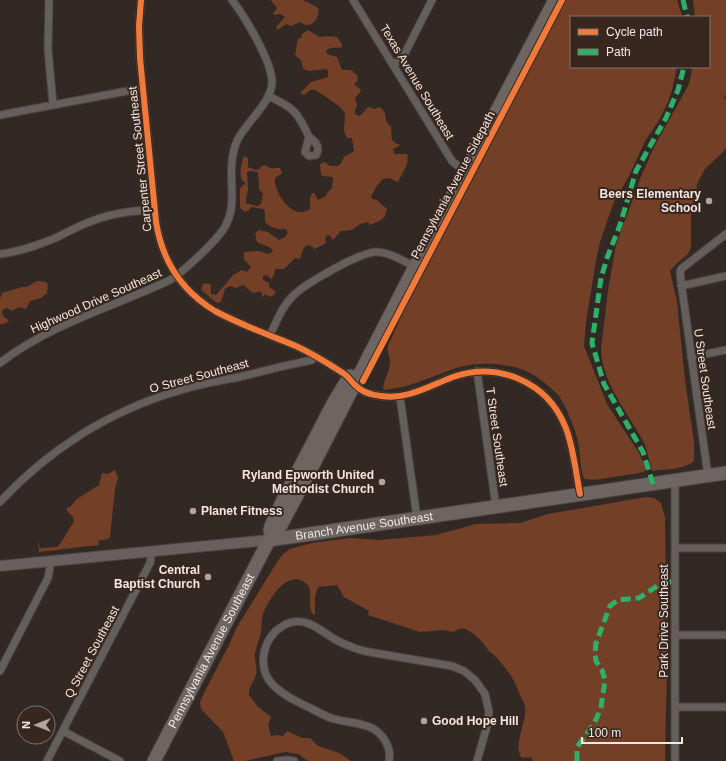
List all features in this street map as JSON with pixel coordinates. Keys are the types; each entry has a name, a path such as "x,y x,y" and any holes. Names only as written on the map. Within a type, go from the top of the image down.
{"highway":[{"name":"Pennsylvania Avenue Southeast","path":"154,761 269,540 271,526 284,498 334,402 352,382 462,168 545,0"},
{"name":"Pennsylvania Avenue Southeast","path":"462,168 555,0"},
{"name":"Branch Avenue Southeast","path":"269,540 726,473"}],"main road":[{"name":"Branch Avenue Southeast","path":"0,566 269,540"}],"street":[{"path":"49,0 48,49 53,105"},
{"name":"Carpenter Street Southeast","path":"141,0 140,46 157,228 171,267 176,276 190,292 209,308 298,347 345,374 359,389 375,395 400,397 417,393 453,377 477,371 499,372 517,377 536,389 550,401 557,411 566,428 580,494"},
{"name":"Highwood Drive Southeast","path":"0,363 48,333 168,281 176,276 217,236 226,224 232,203 231,168 234,148 241,134 268,96 272,83 266,61 252,32 232,0"},
{"name":"Texas Avenue Southeast","path":"353,0 452,161 462,168"},
{"path":"394,65 404,55 432,0"},
{"path":"0,116 143,88"},
{"path":"268,96 285,103 291,108 305,128 309,137"},
{"path":"0,254 36,246 80,225 106,216 155,209"},
{"name":"U Street Southeast","path":"708,476 680,274 681,270 726,234"},
{"path":"270,335 283,309 297,292 311,282 360,256 368,253 380,252 389,254 412,265"},
{"path":"681,286 726,276"},
{"path":"691,357 726,350"},
{"name":"O Street Southeast","path":"0,502 24,479 66,445 126,410 178,390 308,362 314,357"},
{"name":"T Street Southeast","path":"477,371 496,506"},
{"path":"400,397 417,518"},
{"name":"Park Drive Southeast","path":"675,480 675,761"},
{"path":"675,548 726,548"},
{"name":"Q Street Southeast","path":"47,761 150,564 152,552"},
{"path":"0,671 48,578 52,561"},
{"path":"389,761 387,746 382,735 372,728 332,718 292,700 273,685 267,676 263,658 266,644 275,631 291,622 307,622 318,627 338,641 361,650 452,666 468,674 479,683 484,691 489,708 487,726 476,761"},
{"path":"675,635 726,635"},
{"path":"675,706 726,707"},
{"path":"63,731 120,761"},
{"path":"277,761 294,761"}],"shaded area":[{"path":"271,0 304,0 305,2 308,2 318,8 316,20 309,25 305,25 300,22 291,26 286,24 277,30 276,27 285,17 280,14 273,14 277,8"},
{"path":"563,0 677,0 682,15 570,16 570,68 677,68 668,102 658,122 645,141 629,176 614,202 600,242 586,322 584,346 607,404 639,453 645,467 645,471 640,473 594,480 584,479 577,437 561,398 537,377 515,367 495,364 472,364 459,367 403,387 384,390 383,388 390,365 388,346 408,301 430,261 436,241 493,134 539,42"},
{"path":"693,0 726,0 726,94 724,98 726,100 726,147 723,152 705,169 697,184 696,197 691,209 691,248 687,255 670,271 677,302 685,380 694,442 694,461 680,468 652,471 644,443 610,384 602,361 601,349 608,290 616,245 640,179 654,147 688,86 692,68 710,68 710,16 695,16"},
{"path":"308,30 319,37 337,37 342,44 342,47 330,48 326,50 327,54 337,57 342,70 351,70 357,75 358,80 354,84 361,91 355,98 357,106 355,114 359,116 361,115 368,107 375,109 379,107 382,109 385,113 386,121 391,127 392,140 401,145 393,149 394,154 407,154 407,165 398,182 389,178 383,179 376,187 371,197 387,209 385,216 381,220 370,225 368,222 360,224 352,230 341,231 333,240 329,235 327,235 325,238 326,243 315,249 310,245 305,247 300,259 295,258 284,269 275,269 274,276 271,279 267,275 263,276 263,280 269,283 269,287 275,291 275,294 271,297 265,294 263,297 261,291 253,293 243,285 236,288 230,286 225,289 221,302 217,303 201,290 203,284 206,283 211,285 211,294 216,295 233,275 242,270 247,272 251,267 244,259 244,252 259,251 268,254 273,252 271,248 257,242 255,234 259,230 268,232 279,240 285,237 288,233 286,229 275,228 265,222 264,209 251,207 245,212 240,208 240,188 246,184 241,178 241,167 244,156 248,158 248,167 256,170 265,165 270,168 280,168 282,173 275,178 278,193 286,205 298,212 304,212 310,209 310,198 312,193 314,193 318,200 326,196 332,188 333,178 321,175 320,164 325,162 330,166 338,166 344,157 354,151 352,138 347,138 344,131 345,113 340,107 316,90 310,90 304,95 300,93 311,82 328,77 328,71 326,69 309,71 303,69 301,60 295,55 298,39 301,38 302,34","holes":["247,172 258,172 259,189 263,194 261,204 257,206 246,203 246,198 248,190"]},
{"path":"37,281 46,282 48,285 47,293 41,298 30,301 26,309 19,307 12,311 7,308 4,309 2,312 3,316 9,321 4,324 0,324 0,299 2,293 27,287"},
{"path":"115,470 118,477 115,489 110,537 108,539 98,541 99,545 39,552 38,541 40,548 57,547 60,544 74,521 73,517 67,511 67,508 77,499 99,485 102,473 108,474"},
{"path":"646,497 654,498 661,503 665,517 667,666 665,761 533,761 531,757 522,758 519,753 519,741 525,713 524,703 515,682 495,656 474,634 461,628 453,632 443,630 420,632 368,615 369,611 344,597 337,585 318,587 315,596 314,615 311,612 310,607 310,593 308,585 297,579 284,583 273,595 263,614 260,635 255,653 255,678 249,689 249,695 258,707 271,717 268,725 271,736 283,736 287,731 302,738 310,738 318,746 339,753 351,761 308,761 298,754 285,752 245,761 234,761 223,732 201,709 200,702 237,627 277,562 283,554 290,549 312,543 350,538 379,540 436,535 476,524 520,523 548,514"}],"marked path":[{"path":"683,0 687,16"},
{"path":"653,484 643,452 604,384 592,343 601,278 620,225 636,171 666,118 678,90 684,68"},
{"path":"577,761 577,747 594,724 601,708 605,680 602,670 596,661 595,653 596,643 610,606 618,600 639,598 657,586 669,582 675,582"}],"cycle path":[{"path":"141,0 139,26 140,58 156,222 163,249 175,273 183,284 203,303 215,311 308,352 345,374 359,389 373,395 391,397 409,394 453,377 470,373 487,372 503,374 519,379 534,387 546,398 557,411 565,426 574,459 580,494"},
{"name":"Pennsylvania Avenue Sidepath","path":"363,381 562,0"}],"place":[{"name":"Beers Elementary School","path":"709,201"},
{"name":"Ryland Epworth United Methodist Church","path":"382,482"},
{"name":"Planet Fitness","path":"193,511"},
{"name":"Central Baptist Church","path":"208,577"},
{"name":"Good Hope Hill","path":"424,721"}]}
